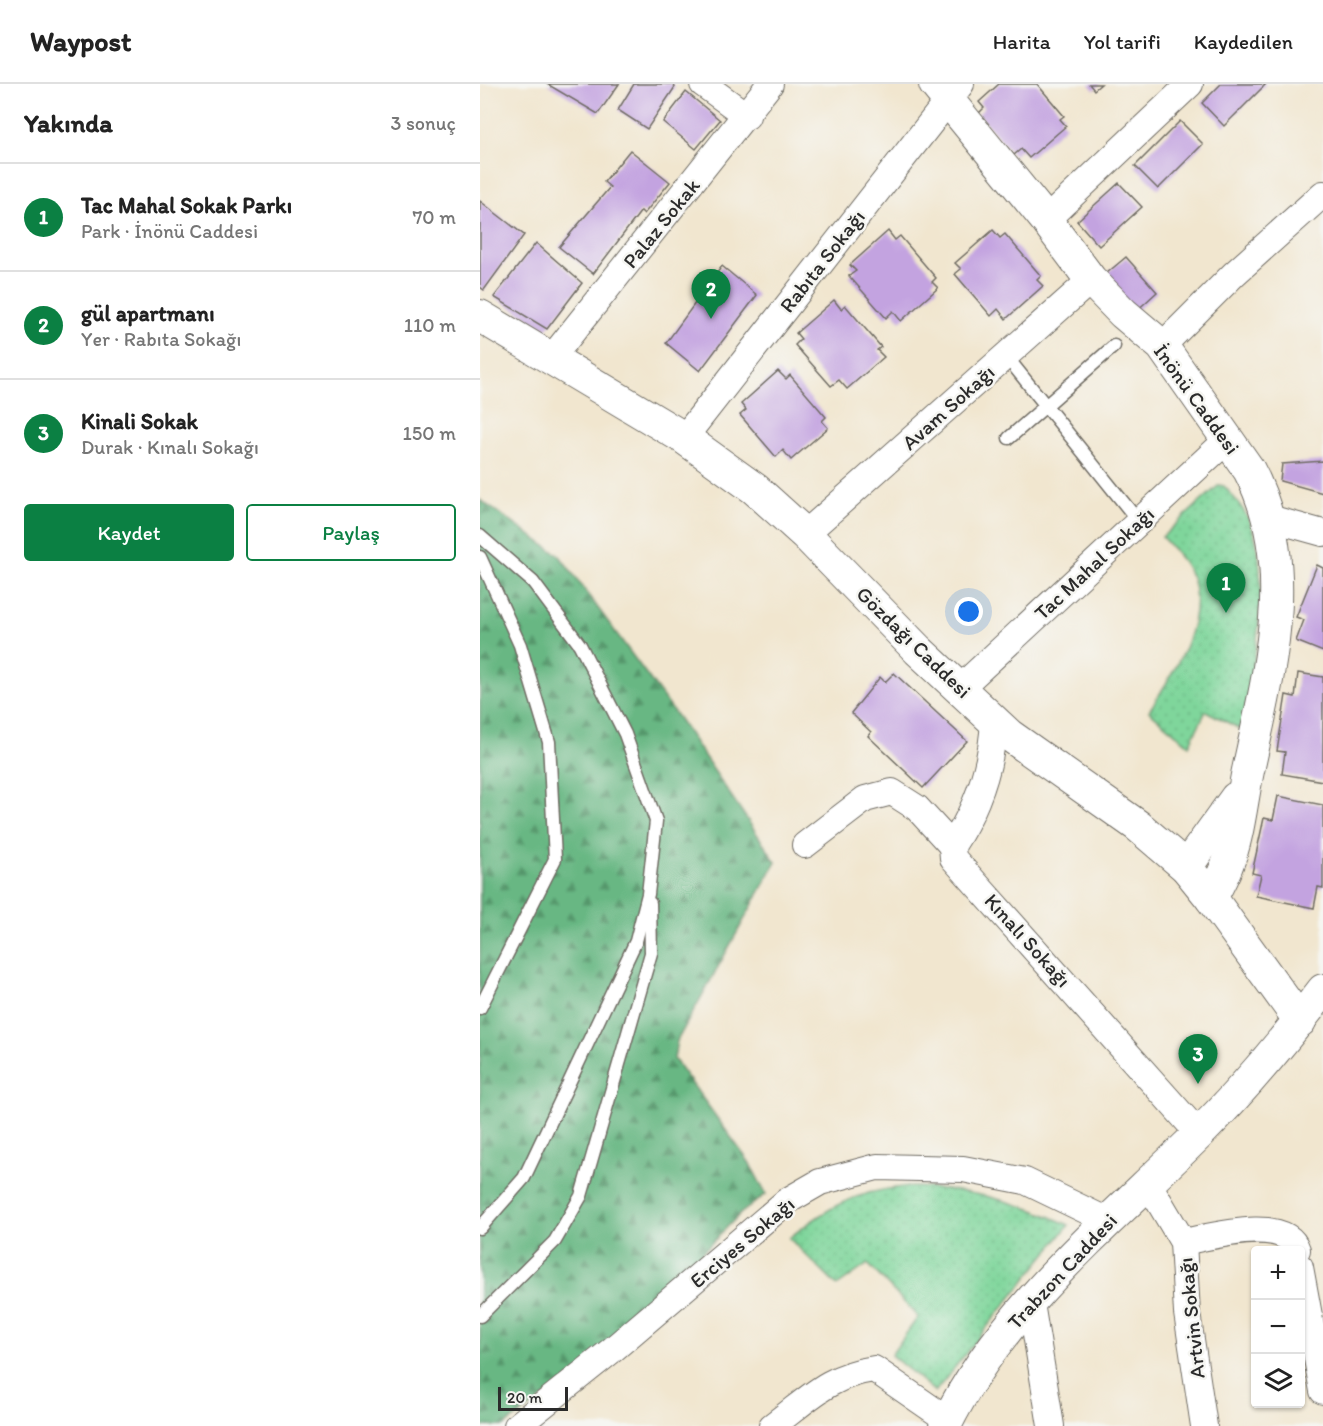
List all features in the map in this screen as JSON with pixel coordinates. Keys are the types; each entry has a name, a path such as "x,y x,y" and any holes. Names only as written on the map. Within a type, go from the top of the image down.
{"street":[{"path":"703,84 747,116"},
{"name":"Palaz Sokak","path":"550,360 747,116 770,84"},
{"path":"1046,220 1190,84"},
{"name":"İnönü Caddesi","path":"948,90 1091,280 1123,313 1162,346 1249,470 1269,518 1275,555 1276,610 1245,785 1228,863 1211,898"},
{"name":"Rabıta Sokağı","path":"684,438 948,90"},
{"path":"1162,346 1234,274 1323,194"},
{"name":"Avam Sokağı","path":"805,534 1091,280"},
{"name":"Gözdağı Caddesi","path":"480,316 550,360 684,438 755,489 805,534 918,650 1018,741 1138,826 1186,867 1300,1021"},
{"name":"Tac Mahal Sokağı","path":"961,687 1227,440"},
{"path":"1269,518 1323,533"},
{"path":"952,846 968,822 978,799 993,746 994,719"},
{"path":"1186,867 1245,785"},
{"name":"Kınalı Sokağı","path":"805,845 865,799 891,792 917,808 952,846 953,858 1199,1134"},
{"name":"Trabzon Caddesi","path":"946,1423 959,1398 1003,1334 1065,1264 1199,1134 1300,1021 1323,990"},
{"name":"Erciyes Sokağı","path":"517,1426 612,1350 787,1201 820,1182 877,1167 963,1169 1025,1181 1108,1221"},
{"name":"Artvin Sokağı","path":"1148,1183 1183,1242 1187,1313 1204,1426"},
{"path":"1183,1242 1260,1230 1276,1231 1289,1238 1294,1246"},
{"path":"1305,1294 1323,1391"},
{"path":"1031,1303 1051,1426"},
{"path":"772,1426 817,1391 848,1373 874,1369 946,1423"}],"lane":[{"path":"1009,438 1114,346"},
{"path":"1006,356 1139,522"},
{"path":"480,536 533,582 580,645 625,734 656,821 650,876 636,942 524,1178 480,1228"},
{"path":"480,557 520,645 549,742 555,859 480,1008"},
{"path":"480,1316 555,1241 581,1196 651,953 650,876"}],"green space":[{"path":"1219,485 1224,486 1247,516 1258,550 1260,601 1255,656 1242,730 1206,711 1189,745 1149,711 1168,682 1185,648 1195,613 1192,578 1175,551 1162,537"},
{"path":"480,500 560,556 679,719 776,862 677,1041 674,1059 749,1162 766,1194 740,1214 600,1357 504,1426 480,1426"},
{"path":"904,1187 947,1190 989,1197 1050,1216 1069,1225 935,1392 891,1355 918,1317 868,1264 837,1286 789,1238 816,1218 842,1203 871,1192"}],"building":[{"path":"547,84 619,84 598,114"},
{"path":"634,84 672,84 675,87 647,129 618,110"},
{"path":"999,84 1037,84 1064,116 1060,119 1066,126 1029,158 1021,149 1014,155 978,114 984,108 979,102"},
{"path":"1089,84 1101,84 1094,90"},
{"path":"1221,84 1266,84 1224,126 1202,103"},
{"path":"686,92 720,120 696,149 663,122"},
{"path":"1180,121 1203,144 1158,189 1135,166"},
{"path":"630,150 670,182 644,214 641,211 593,274 559,247 610,187 604,182"},
{"path":"1119,183 1142,207 1099,246 1077,221"},
{"path":"480,201 524,235 484,290 480,287"},
{"path":"993,230 1000,238 1005,234 1041,276 1037,280 1043,286 1006,319 998,309 991,316 955,274 961,269 955,263"},
{"path":"888,231 895,240 900,236 936,278 932,282 938,288 901,321 893,311 886,318 849,276 856,271 850,265"},
{"path":"536,243 582,283 547,329 494,297"},
{"path":"1126,257 1157,292 1133,314 1101,278"},
{"path":"722,266 757,295 700,371 666,343"},
{"path":"834,300 841,309 845,305 881,347 877,350 884,357 847,389 839,380 831,386 795,345 801,339 796,333"},
{"path":"778,371 786,379 790,375 826,417 822,421 828,428 791,460 783,450 776,457 740,415 746,410 741,404"},
{"path":"1323,461 1323,493 1280,481 1282,464"},
{"path":"1317,565 1323,568 1323,652 1296,641 1304,620 1296,617"},
{"path":"894,673 967,741 923,788 868,736 871,732 851,713 880,677 885,682"},
{"path":"1298,673 1323,677 1323,781 1282,774 1285,752 1277,751 1286,695 1295,697"},
{"path":"1278,796 1323,805 1323,888 1318,887 1314,908 1256,896 1261,875 1252,873 1264,818 1273,820"}],"place":[{"name":"gül apartmanı","path":"711,319"},
{"name":"Tac Mahal Sokak Parkı","path":"1226,613"},
{"name":"Kinali Sokak","path":"1198,1084"}]}
